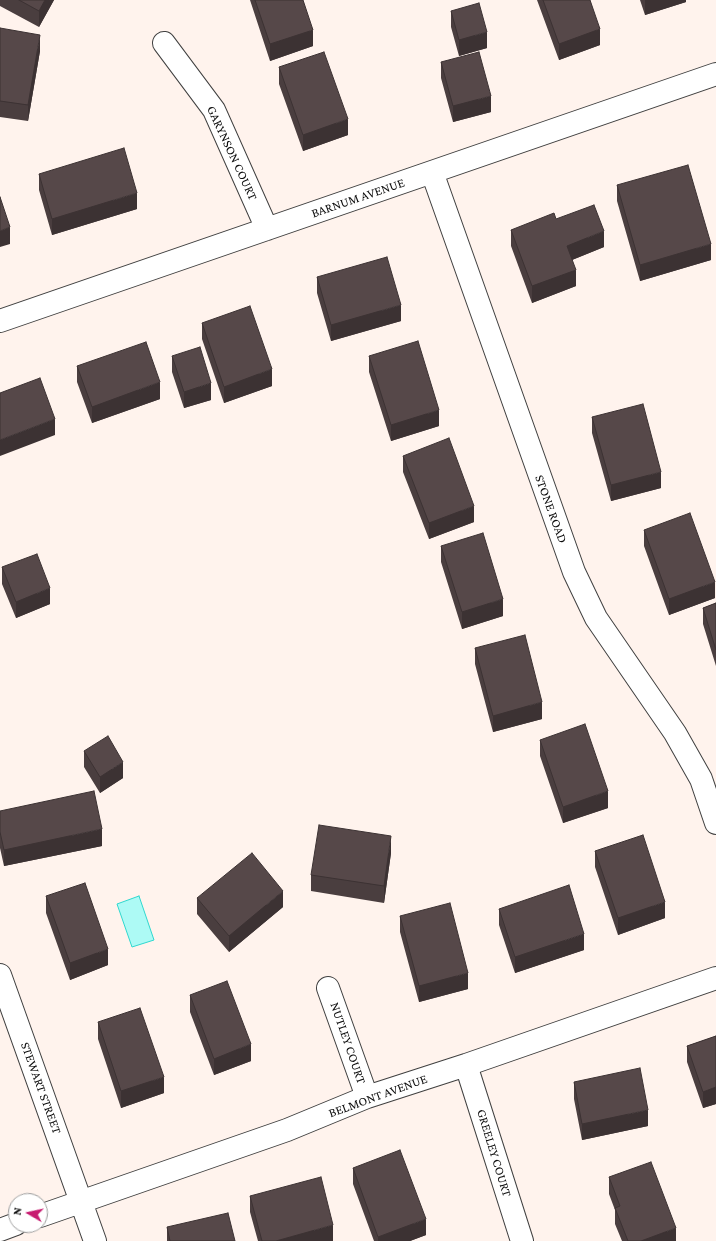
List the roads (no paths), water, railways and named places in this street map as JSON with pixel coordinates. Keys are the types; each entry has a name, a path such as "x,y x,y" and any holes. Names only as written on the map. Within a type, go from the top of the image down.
{"street":[{"name":"GARYNSON COURT","path":"164,43 214,110 267,229"},
{"name":"BARNUM AVENUE","path":"0,322 716,74"},
{"name":"STONE ROAD","path":"432,172 574,572 596,618 675,733 700,779 716,823"},
{"name":"STEWART STREET","path":"0,976 96,1241"},
{"name":"BELMONT AVENUE","path":"48,1213 287,1130 367,1097 466,1065 716,978"},
{"name":"NUTLEY COURT","path":"328,988 367,1097"},
{"name":"GREELEY COURT","path":"466,1065 522,1241"}],"water":[{"path":"139,896 154,940 132,947 117,904"}]}
